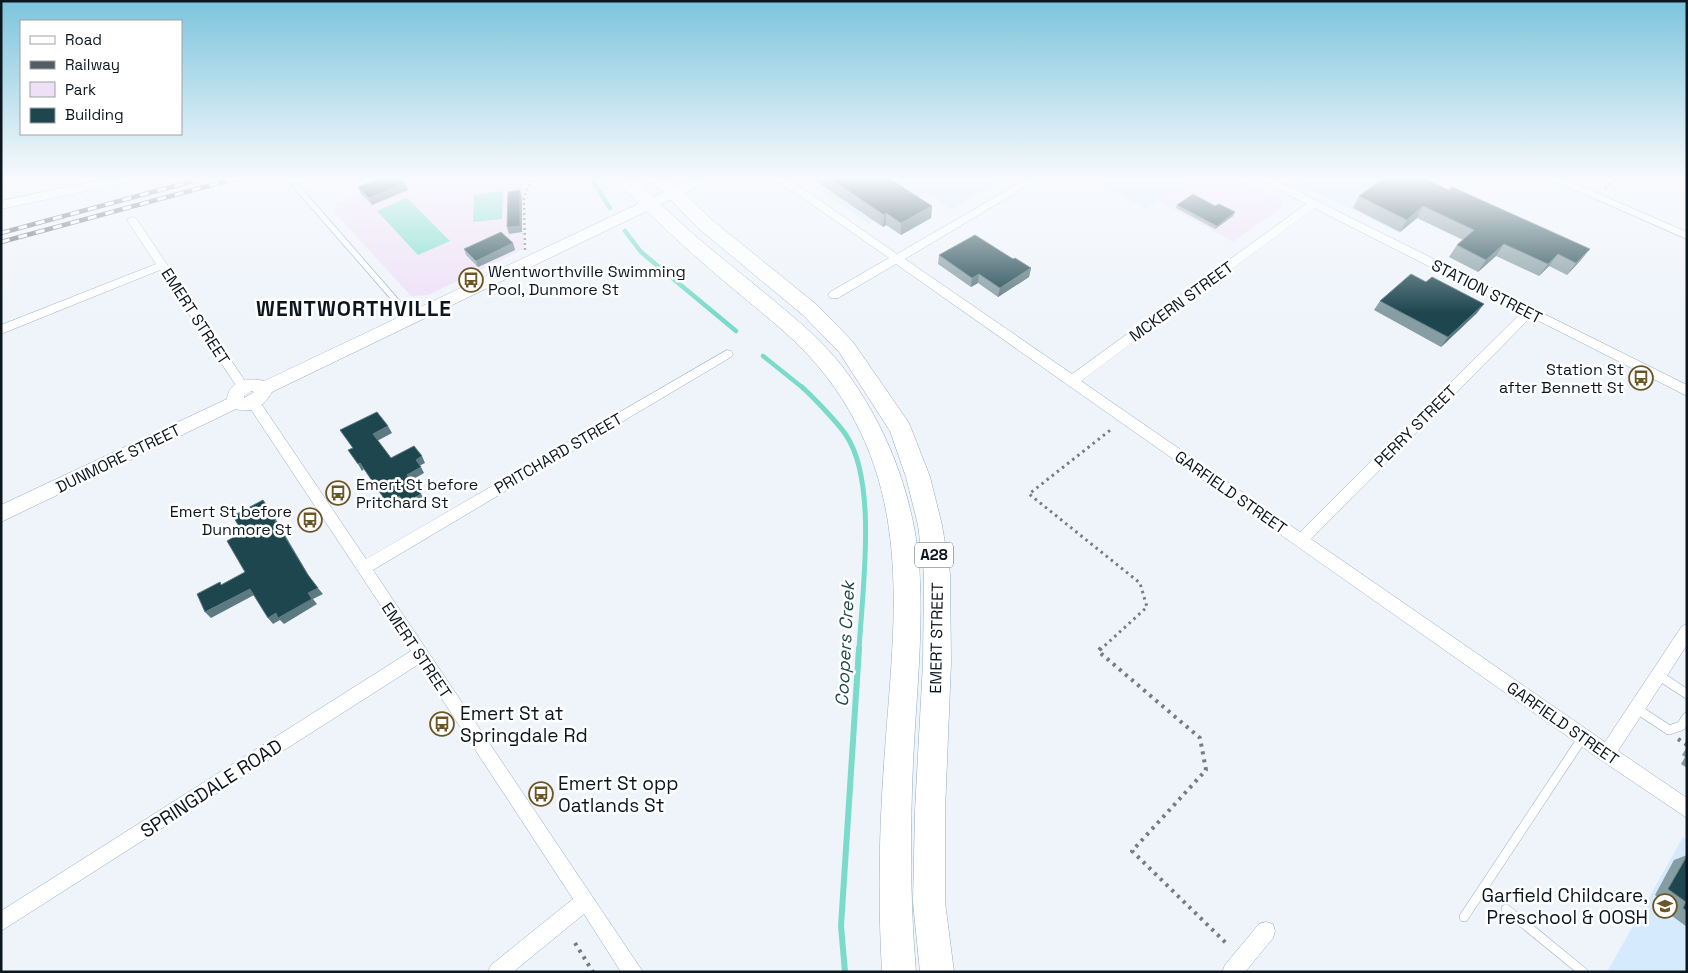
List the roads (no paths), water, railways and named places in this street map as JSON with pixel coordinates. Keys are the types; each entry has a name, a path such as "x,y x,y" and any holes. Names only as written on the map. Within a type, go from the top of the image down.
{"highway":[{"name":"EMERT STREET","path":"668,222 816,350 855,400 873,438 888,477 901,525 906,574 904,661 894,838 894,923 899,972"},
{"name":"EMERT STREET","path":"703,222 810,310 846,347 901,429 918,477 930,525 937,574 937,663 928,902 937,972"}],"main road":[{"name":"DUNMORE STREET","path":"1,514 610,222"}],"street":[{"name":"EMERT STREET","path":"134,222 633,972"},
{"name":"GARFIELD STREET","path":"844,222 1687,810"},
{"path":"834,295 959,222"},
{"name":"MCKERN STREET","path":"1072,381 1288,222"},
{"name":"STATION STREET","path":"1352,222 1687,391"},
{"path":"1656,222 1687,236"},
{"path":"1,330 163,265"},
{"name":"PERRY STREET","path":"1301,540 1529,312"},
{"name":"PRITCHARD STREET","path":"363,568 727,354"},
{"path":"1607,754 1687,631"},
{"name":"SPRINGDALE ROAD","path":"1,922 420,654"},
{"path":"498,972 585,901"},
{"path":"1232,972 1266,931"}],"lane":[{"path":"328,222 411,318"},
{"path":"1658,675 1687,694"},
{"path":"1637,709 1669,730 1681,726 1687,717"},
{"path":"1464,917 1582,737"},
{"path":"1506,910 1583,972"}],"waterway":[{"name":"Coopers Creek","path":"625,231 641,252 736,331"},
{"name":"Coopers Creek","path":"763,356 803,388"},
{"name":"Coopers Creek","path":"803,388 846,435 856,456 862,481 866,539 859,650"},
{"name":"Coopers Creek","path":"845,972 841,926 859,648"}],"railway":[{"path":"1,233 40,222"},
{"path":"1,242 73,222"}],"place":[{"name":"Wentworthville Swimming Pool, Dunmore St","path":"471,280"},
{"name":"Station St after Bennett St","path":"1641,378"},
{"name":"Emert St before Pritchard St","path":"338,493"},
{"name":"Emert St before Dunmore St","path":"310,520"},
{"name":"Emert St at Springdale Rd","path":"442,724"},
{"name":"Emert St opp Oatlands St","path":"541,794"},
{"name":"Garfield Childcare, Preschool & OOSH","path":"1665,906"}],"district":[{"name":"WENTWORTHVILLE","path":"354,309"}]}
